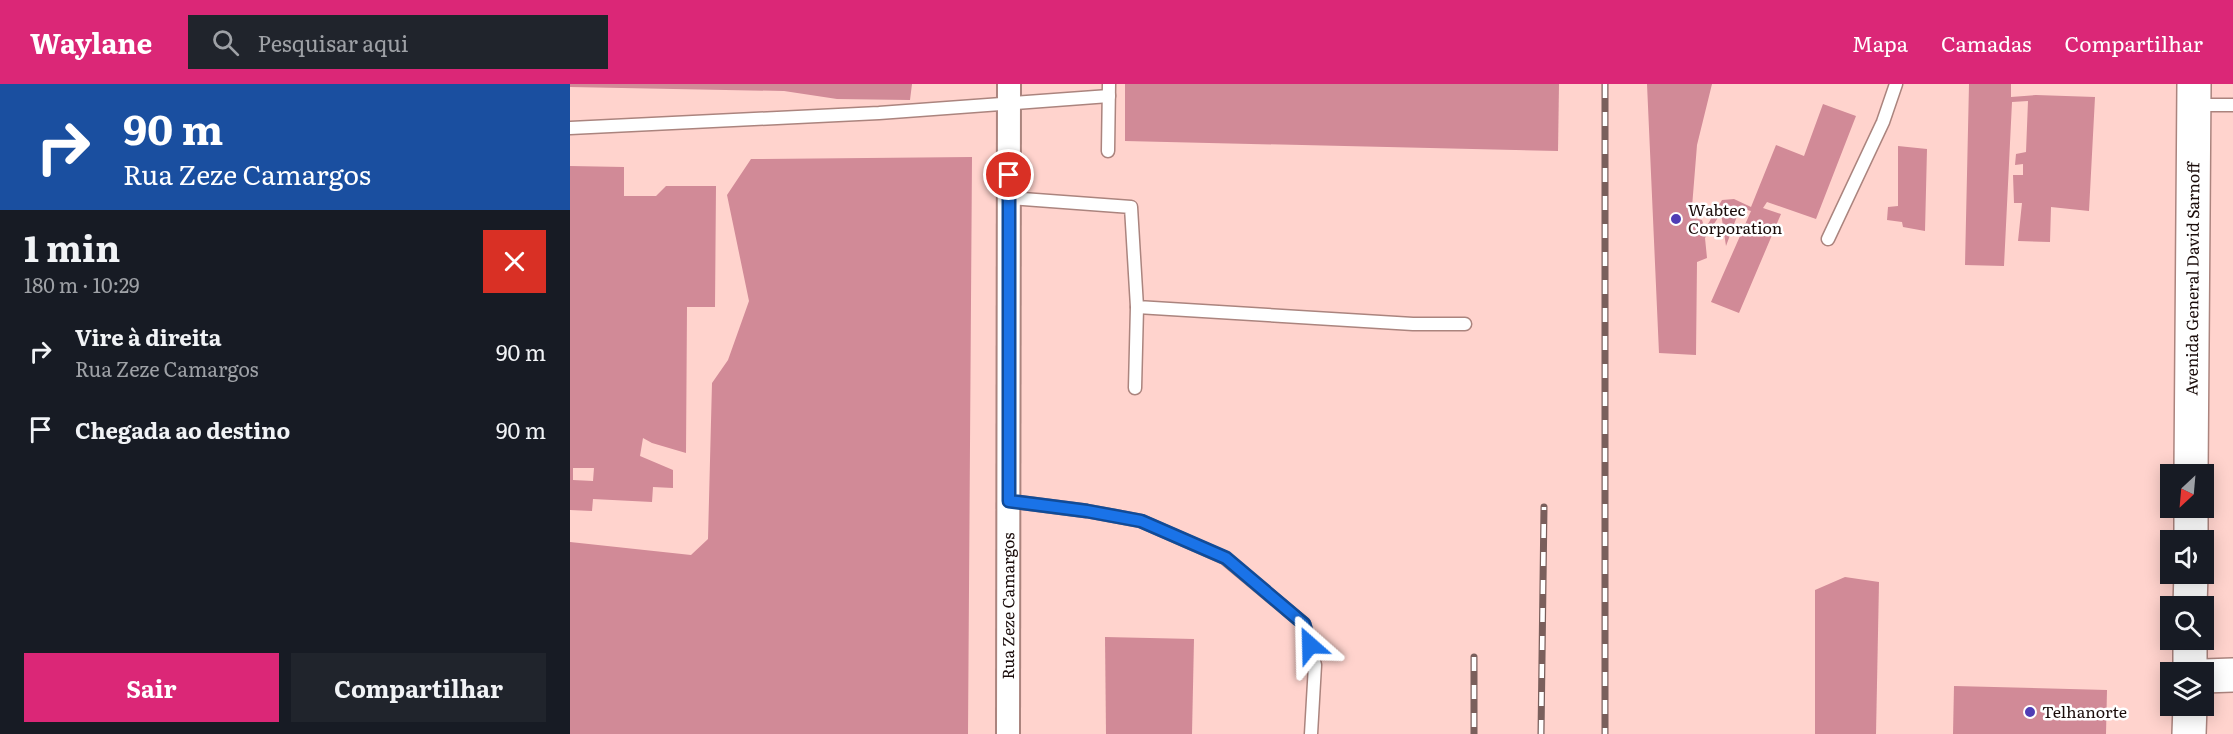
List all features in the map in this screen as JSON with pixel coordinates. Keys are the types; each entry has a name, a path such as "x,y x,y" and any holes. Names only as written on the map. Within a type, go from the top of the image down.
{"main road":[{"name":"Avenida General David Sarnoff","path":"2191,464 2194,95"},
{"path":"2214,676 2233,675"},
{"path":"2189,734 2190,716"}],"street":[{"name":"Rua Zeze Camargos","path":"1008,734 1009,94"}],"lane":[{"path":"1828,239 1883,122 1896,84"},
{"path":"570,128 879,113 1009,94 1109,90 1108,151"},
{"path":"2194,95 2233,105"},
{"path":"1009,198 1131,207 1137,307 1135,388"},
{"path":"1137,307 1402,323 1465,324"},
{"path":"1009,501 1141,521 1226,558 1304,624 1315,666 1311,734"}],"building":[{"path":"570,84 912,84 910,100 837,99 784,91 570,87"},
{"path":"1125,84 1559,84 1558,151 1125,141"},
{"name":"Wabtec Corporation","path":"1647,84 1712,84 1697,145 1692,207 1694,218 1702,220 1705,229 1722,200 1734,199 1751,207 1776,145 1804,156 1823,104 1856,116 1816,219 1767,202 1763,208 1781,214 1739,313 1711,302 1751,211 1740,208 1726,246 1721,213 1705,238 1707,258 1697,262 1696,355 1659,353"},
{"path":"1969,84 2011,84 2011,97 2036,95 2095,97 2089,211 2051,207 2050,242 2018,241 2022,203 2014,203 2013,175 2023,175 2023,164 2015,165 2016,154 2026,152 2028,101 2012,102 2004,266 1965,265"},
{"path":"1898,146 1927,149 1925,231 1903,227 1902,222 1887,220 1888,207 1898,206"},
{"path":"972,157 968,734 570,734 570,542 691,555 708,539 712,383 728,360 749,301 727,195 751,159"},
{"path":"570,166 624,167 624,196 656,196 666,186 716,186 715,307 687,307 686,453 643,438 640,456 673,470 673,488 653,487 652,502 593,499 592,511 570,510","holes":["573,468 594,468 593,481 573,480"]},
{"path":"1845,577 1879,582 1876,734 1815,734 1815,590"},
{"path":"1105,637 1194,639 1192,734 1106,734"},
{"name":"Telhanorte","path":"1954,686 2107,690 2106,734 1953,734"}],"railway":[{"path":"1605,84 1605,734"},
{"path":"1541,734 1544,507"},
{"path":"1474,657 1474,734"}],"place":[{"name":"Wabtec Corporation","path":"1676,219"},
{"name":"Telhanorte","path":"2030,712"}],"route":[{"path":"1009,175 1009,501 1141,521 1226,558 1304,624 1310,645"}]}
